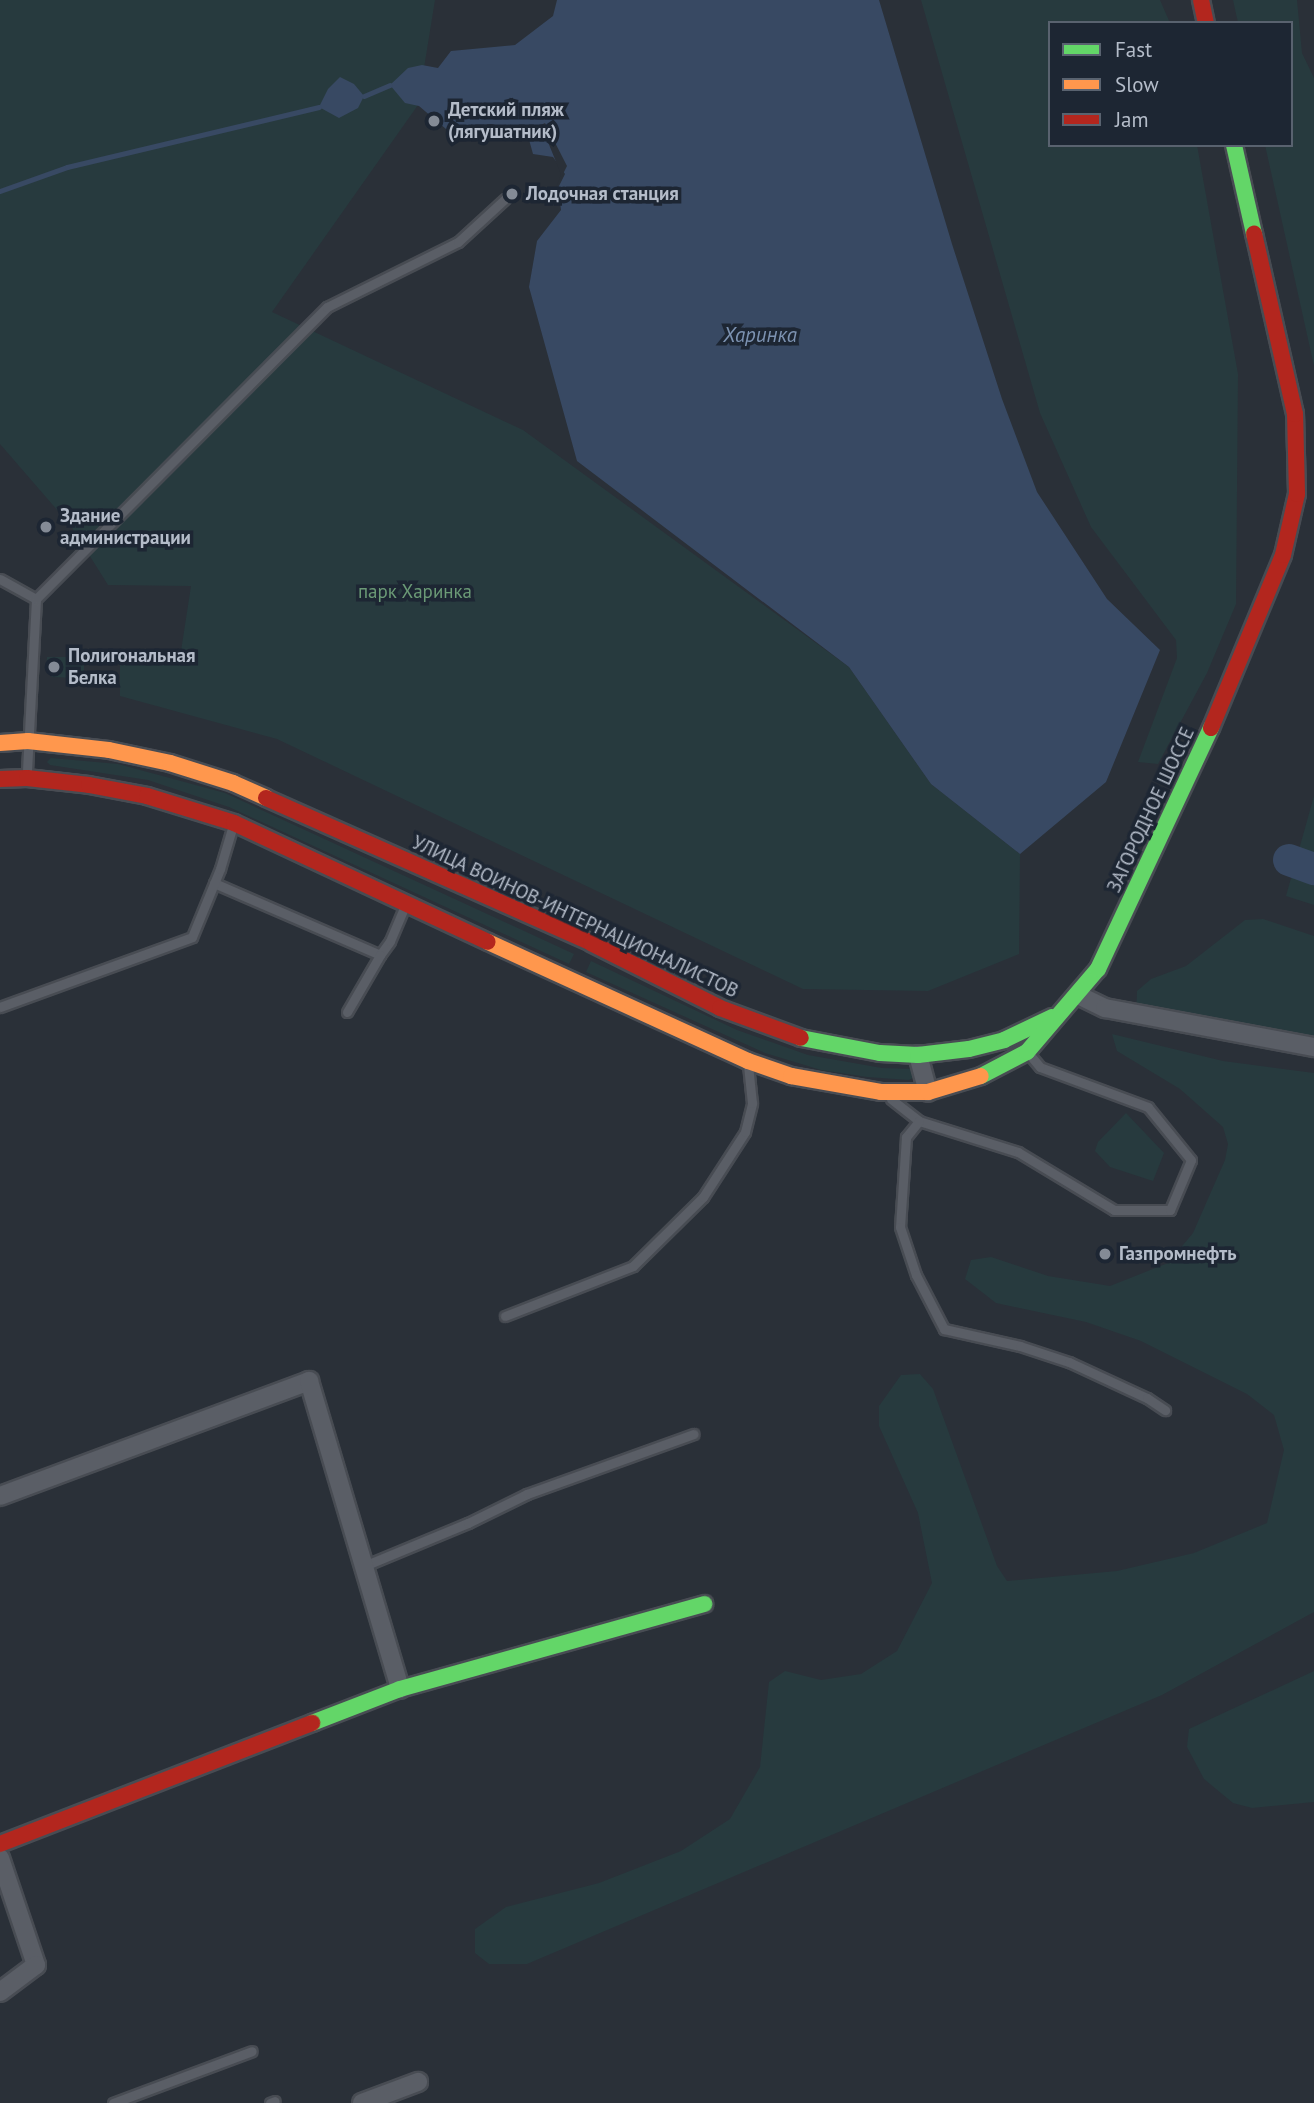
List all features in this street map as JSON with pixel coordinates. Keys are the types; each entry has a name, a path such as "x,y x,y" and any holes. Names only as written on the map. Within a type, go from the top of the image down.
{"main road":[{"path":"1200,0 1205,21"},
{"name":"ЗАГОРОДНОЕ ШОССЕ","path":"407,903 748,1061 791,1076 881,1092 928,1092 974,1080 1027,1052 1058,1014 1078,995 1114,939 1209,733 1273,584 1301,495 1295,414 1234,147"},
{"name":"УЛИЦА ВОИНОВ-ИНТЕРНАЦИОНАЛИСТОВ","path":"0,743 28,741 109,750 205,773 263,796 591,943 656,978 769,1028 814,1043 880,1053 918,1055 969,1049 1015,1035 1058,1014"},
{"path":"0,779 27,778 89,785 147,796 234,823 407,903"},
{"path":"0,1844 401,1689 704,1604"}],"street":[{"path":"1078,995 1105,1008 1314,1047"},
{"path":"918,1055 928,1092"},
{"path":"0,1496 309,1381 401,1689"},
{"path":"0,1857 36,1965 0,1992"},
{"path":"362,2103 418,2082"}],"lane":[{"path":"27,778 36,599 327,307 458,242 505,199"},
{"path":"0,579 36,599"},
{"path":"0,1007 192,937 234,823"},
{"path":"214,883 380,955"},
{"path":"347,1012 390,941 407,903"},
{"path":"881,1092 919,1121 1018,1152 1114,1210 1170,1210 1191,1160 1148,1107 1040,1067 1015,1035"},
{"path":"505,1316 633,1266 703,1197 745,1132 752,1103 748,1061"},
{"path":"919,1121 905,1137 900,1227 916,1275 944,1329 1020,1346 1069,1362 1147,1398 1165,1410"},
{"path":"364,1566 468,1523 527,1494 694,1434"},
{"path":"113,2103 252,2051"}],"green space":[{"name":"парк Харинка","path":"0,0 435,0 418,105 272,312 523,430 849,667 931,784 1020,854 1019,954 928,991 803,989 277,739 120,696 120,652 181,651 191,586 108,585 71,526 0,444"},
{"path":"921,0 1160,0 1169,21 1048,21 1048,147 1197,147 1238,374 1236,604 1207,673 1158,764 1138,762 1177,658 1176,640 1091,527 1040,413"},
{"path":"1233,0 1297,0 1302,53 1314,78 1314,366 1265,147 1293,147 1293,21 1238,21"},
{"path":"47,657 84,657 84,671 77,678 52,677 46,670"},
{"path":"51,758 118,764 225,793 574,954 569,964 229,807 148,780 50,765 47,762"},
{"path":"1314,796 1314,905 1286,896"},
{"path":"1263,919 1314,936 1314,1037 1136,1016 1137,991 1151,979 1186,966 1245,920"},
{"path":"591,961 737,1030 808,1055 882,1068 911,1069 916,1076 909,1080 821,1070 765,1053 586,972"},
{"path":"1112,1034 1223,1061 1314,1073 1314,1612 1162,1695 527,1964 489,1964 475,1953 475,1929 506,1907 599,1883 681,1851 730,1819 760,1767 769,1682 785,1671 821,1680 861,1674 897,1651 932,1583 918,1513 879,1426 879,1406 901,1375 920,1374 933,1389 997,1566 1007,1581 1117,1571 1194,1553 1267,1523 1284,1450 1274,1415 1247,1394 1141,1341 1086,1322 996,1303 965,1279 971,1260 991,1257 1048,1276 1110,1286 1168,1263 1193,1233 1225,1160 1228,1144 1223,1127 1180,1089 1117,1051"},
{"path":"1126,1113 1164,1153 1153,1181 1110,1167 1095,1151 1098,1142"},
{"path":"1314,1671 1314,1802 1252,1808 1233,1803 1204,1779 1187,1747 1189,1729"}],"water":[{"name":"Харинка","path":"557,0 879,0 952,244 1002,399 1037,492 1107,599 1160,650 1106,782 1020,854 931,784 849,667 577,461 529,287 537,241 561,210 558,188 565,174 553,157 533,154 528,136 511,136 492,124 446,129 419,106 405,103 390,85 408,68 422,65 438,68 451,51 515,45 553,16"},
{"path":"340,77 354,84 364,96 358,108 339,118 319,107 328,89"}],"pier":[{"path":"545,123 567,166 556,188 561,174 541,125"}],"waterway":[{"path":"364,96 390,85"},
{"path":"0,191 67,167 319,107"},
{"name":"Харинка","path":"1289,860 1314,869"}],"traffic: fast":[{"path":"1234,147 1254,234"},
{"path":"981,1076 1027,1052 1098,969 1211,728"},
{"path":"801,1038 880,1053 918,1055 969,1049 1004,1040 1052,1017"},
{"path":"312,1723 400,1689 704,1604"}],"traffic: slow":[{"path":"0,743 28,741 109,750 170,763 233,783 266,798"},
{"path":"488,942 748,1061 791,1076 881,1092 928,1092 981,1076"}],"traffic: jam":[{"path":"1201,0 1206,21"},
{"path":"1211,728 1283,555 1297,494 1295,414 1254,234"},
{"path":"0,779 27,778 89,785 147,796 234,823 488,942"},
{"path":"266,798 591,943 720,1008 801,1038"},
{"path":"0,1844 312,1723"}],"place":[{"name":"Детский пляж (лягушатник)","path":"434,121"},
{"name":"Лодочная станция","path":"512,194"},
{"name":"Здание администрации","path":"46,527"},
{"name":"Полигональная Белка","path":"54,667"},
{"name":"Газпромнефть","path":"1105,1254"}]}
